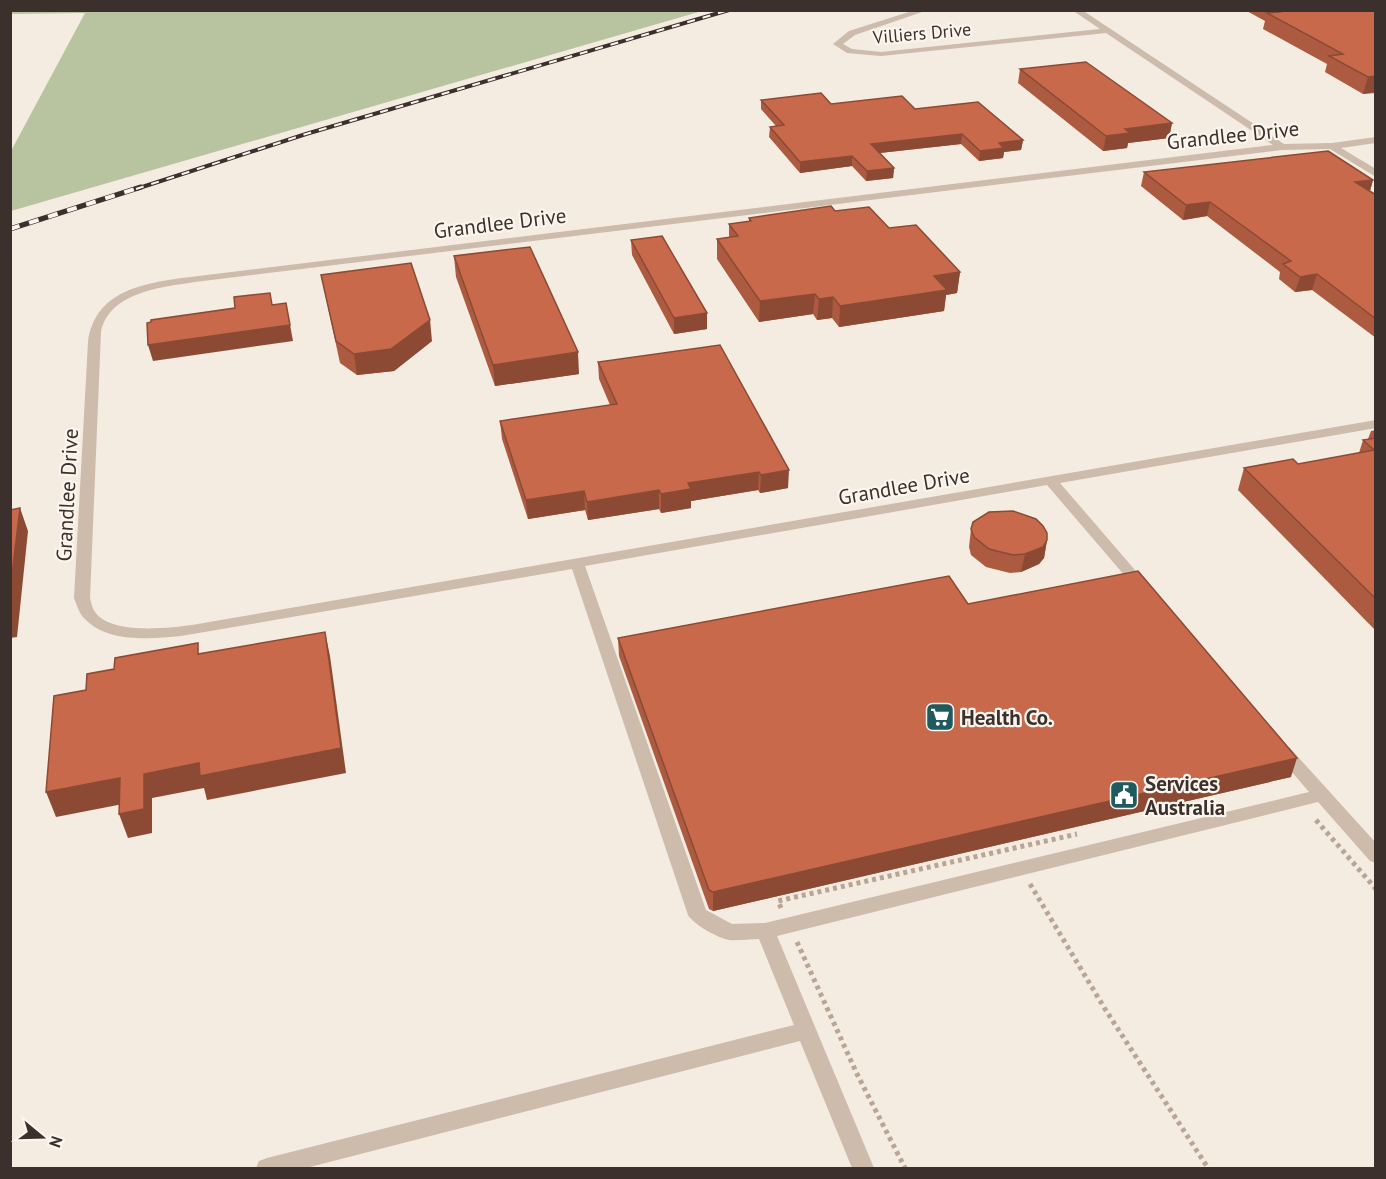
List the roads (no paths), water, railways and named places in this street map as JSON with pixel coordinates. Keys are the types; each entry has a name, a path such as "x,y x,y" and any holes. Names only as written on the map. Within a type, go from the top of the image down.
{"street":[{"name":"Villiers Drive","path":"924,10 852,33 837,44 850,51 881,54 1106,31"},
{"path":"1076,10 1282,147"},
{"name":"Grandlee Drive","path":"1376,140 1332,146 1282,147 195,279 137,291 114,304 97,324 94,342 82,598 89,615 103,626 119,631 150,633 192,630 1376,424"},
{"path":"1332,146 1376,174"},
{"path":"1050,480 1150,597"},
{"path":"577,563 698,915 730,932 765,931 1321,795"},
{"path":"1275,741 1376,856"},
{"path":"765,931 863,1168"},
{"path":"267,1168 806,1031"}],"railway":[{"path":"136,189 306,134 729,10"},
{"path":"10,229 141,187"}],"place":[{"name":"Health Co.","path":"940,717"},
{"name":"Services Australia","path":"1124,795"}]}
